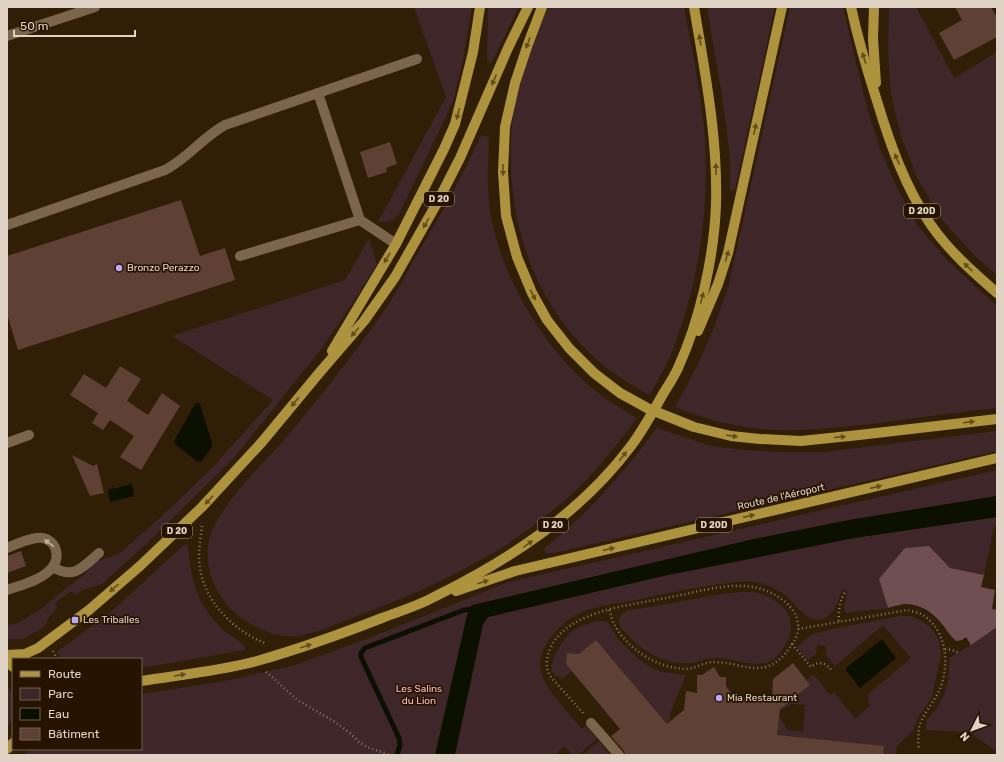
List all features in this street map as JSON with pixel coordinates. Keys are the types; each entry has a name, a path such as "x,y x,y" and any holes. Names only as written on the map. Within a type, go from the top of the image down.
{"main road":[{"name":"D 20","path":"320,372 396,244 455,124 464,90 478,24 480,7"},
{"name":"D 20","path":"7,655 18,655 31,652 52,638 140,566 208,501 262,442 364,320 395,277 437,203 460,158 508,48 528,7"},
{"path":"542,7 515,83 505,126 503,172 506,216 517,257 532,293 547,320 569,348 594,373 620,393 649,409 694,427 731,436 801,441 997,419"},
{"name":"D 20","path":"142,681 195,673 255,661 342,634 433,598 515,553 566,515 612,469 631,446 648,422 678,368 697,317 706,284 710,259 716,206 716,164 711,114 694,7"},
{"path":"678,368 705,316 718,284 728,253 782,7"},
{"path":"851,7 859,44 879,109"},
{"name":"D 20D","path":"874,7 874,70 879,109 898,163 913,196 932,226 954,254 997,293"},
{"name":"Route de l'Aéroport","path":"433,598 515,571 997,458"}],"lane":[{"path":"7,36 95,7"},
{"path":"7,225 174,166 209,136 225,125 417,59"},
{"path":"318,93 360,220 396,244"},
{"path":"240,256 360,220"},
{"path":"7,443 29,435"},
{"path":"7,548 36,538 47,540 56,549 56,561 53,567 40,577 7,590"},
{"path":"53,567 60,572 74,573 99,553"},
{"path":"591,723 619,755"}],"path":[{"path":"208,501 203,521 199,556 204,585 212,600 234,625 257,640 272,647 291,650"},
{"path":"591,723 550,676 547,669 546,660 553,642 568,627 585,618 609,610 715,588 745,587 761,589 775,595 785,602 794,612 798,629 797,635 792,644 780,659 766,667 741,667 714,662 686,669 673,668 650,659 630,644 614,623 609,610"},
{"path":"839,621 839,612 843,594 846,591"},
{"path":"798,629 908,610 919,613 929,619 937,628 945,649 944,674 940,689 919,727 919,749"},
{"path":"792,644 811,667 820,663 828,667 833,672"},
{"path":"945,649 959,653"},
{"path":"53,651 56,658"},
{"path":"262,671 270,674 299,701 335,722 359,742 367,747 390,755"}],"green space":[{"path":"414,7 472,7 463,60 454,98 444,121 399,214 389,221 378,222 446,97"},
{"path":"488,7 519,7 492,62 490,63 487,60"},
{"path":"548,7 684,7 704,122 706,190 704,216 697,266 684,316 671,355 650,395 627,382 604,366 567,328 547,299 532,267 521,233 514,198 511,163 512,127 517,92 523,70"},
{"path":"707,7 775,7 735,190 730,190 730,157 723,102"},
{"path":"790,7 843,7 867,108 880,149 898,190 918,226 945,258 997,306 997,408 843,427 781,430 749,428 727,424 675,407 698,364 714,327 729,284"},
{"path":"889,7 916,7 954,78 997,52 997,275 976,257 942,220 917,177 901,136 891,94 888,51"},
{"path":"481,135 489,137 488,196 497,240 505,264 529,313 560,356 578,376 606,399 637,418 608,456 576,490 536,523 503,547 421,590 389,604 320,630 297,636 281,636 266,632 252,625 232,610 219,594 214,585 208,556 208,546 212,531 230,501 291,432 327,388 384,311 442,212"},
{"path":"369,238 377,264 322,348 233,459 146,544 102,584 83,590 75,595 72,591 55,603 57,608 50,616 44,627 25,638 16,640 7,638 7,625 18,623 43,608 85,574 91,565 119,554 174,505 213,467 273,400 172,336 345,280"},
{"path":"657,428 711,446 744,450 785,452 824,452 997,431 997,451 554,553 546,553 544,549 591,506 632,460"},
{"name":"Les Salins du Lion","path":"997,470 997,496 849,520 754,539 473,605 477,652 483,624 488,617 663,576 854,538 997,517 997,526 994,527 984,575 950,568 929,546 879,579 888,608 846,613 844,608 847,592 843,589 837,604 828,617 818,620 804,614 785,595 767,585 742,582 691,588 605,606 578,614 565,622 554,633 542,653 540,667 546,683 557,700 582,729 586,726 597,739 578,755 572,755 565,746 555,755 25,755 29,750 142,750 142,694 226,681 295,665 369,638 509,582"},
{"path":"185,544 188,547 194,583 202,602 208,612 224,631 239,641 246,648 244,650 142,668 142,658 60,658 57,652 113,610"},
{"path":"743,592 757,593 769,597 786,611 789,617 791,631 788,639 779,655 767,662 752,664 715,658 691,663 673,662 646,651 631,639 619,623 619,618 627,611 722,594"},
{"path":"900,616 911,616 929,626 936,635 940,645 941,656 932,696 917,720 913,731 897,746 895,755 861,755 862,744 787,736 777,737 779,717 788,730 803,732 805,705 791,704 780,711 781,695 810,685 806,680 814,675 830,695 834,692 855,719 870,706 867,695 911,658 883,625 835,666 826,655 826,646 817,645 816,654 808,660 797,647 805,639 813,634 828,630"},
{"path":"596,621 608,623 618,639 635,656 647,665 662,672 685,675 672,708 668,725 596,640 579,654 567,653 566,662 576,663 572,671 563,678 556,676 552,671 554,657 568,635 584,625"},
{"path":"997,627 997,752 969,732 925,730 927,720 937,708 944,695 948,681 950,658"},
{"path":"7,684 12,695 12,718 7,728"},
{"path":"599,741 610,755 582,755"}],"shaded area":[{"path":"929,546 950,568 984,575 981,587 995,590 992,609 997,610 997,627 971,645 966,637 962,640 956,641 935,616 921,607 904,604 888,608 879,579 905,548"}],"water":[{"path":"197,403 200,404 212,443 212,447 201,462 198,462 176,445 174,441"},
{"path":"132,484 134,496 110,502 108,490"},
{"path":"997,496 997,517 854,538 663,576 488,617 483,624 455,755 435,755 467,615 470,607 473,605 754,539 849,520"},
{"path":"882,639 896,658 860,688 845,669"}],"building":[{"path":"955,7 991,7 997,18 997,37 954,60 939,33 962,20"},
{"path":"390,142 397,164 386,168 387,172 368,178 360,152"},
{"name":"Bronzo Perazzo","path":"181,200 200,256 225,248 235,280 18,350 7,314 7,256"},
{"path":"120,366 141,379 127,401 148,415 162,393 180,406 141,470 120,457 134,436 110,420 103,430 92,423 98,413 70,395 84,374 106,388"},
{"path":"72,455 93,466 97,464 104,493 90,496"},
{"path":"21,551 26,566 7,573 7,556"},
{"name":"Mia Restaurant","path":"596,640 667,724 684,710 686,691 697,693 697,675 702,675 714,667 720,677 726,677 726,686 734,697 772,699 773,679 793,663 810,685 780,709 777,735 884,746 883,755 625,755 624,751 611,736 620,729 566,664 567,653 579,654"}],"waterway":[{"path":"397,755 400,745 399,738 361,657 361,653 365,648 464,610 474,609"}],"place":[{"name":"Bronzo Perazzo","path":"119,268"},
{"name":"Les Triballes","path":"75,620"},
{"name":"Mia Restaurant","path":"719,698"}]}
